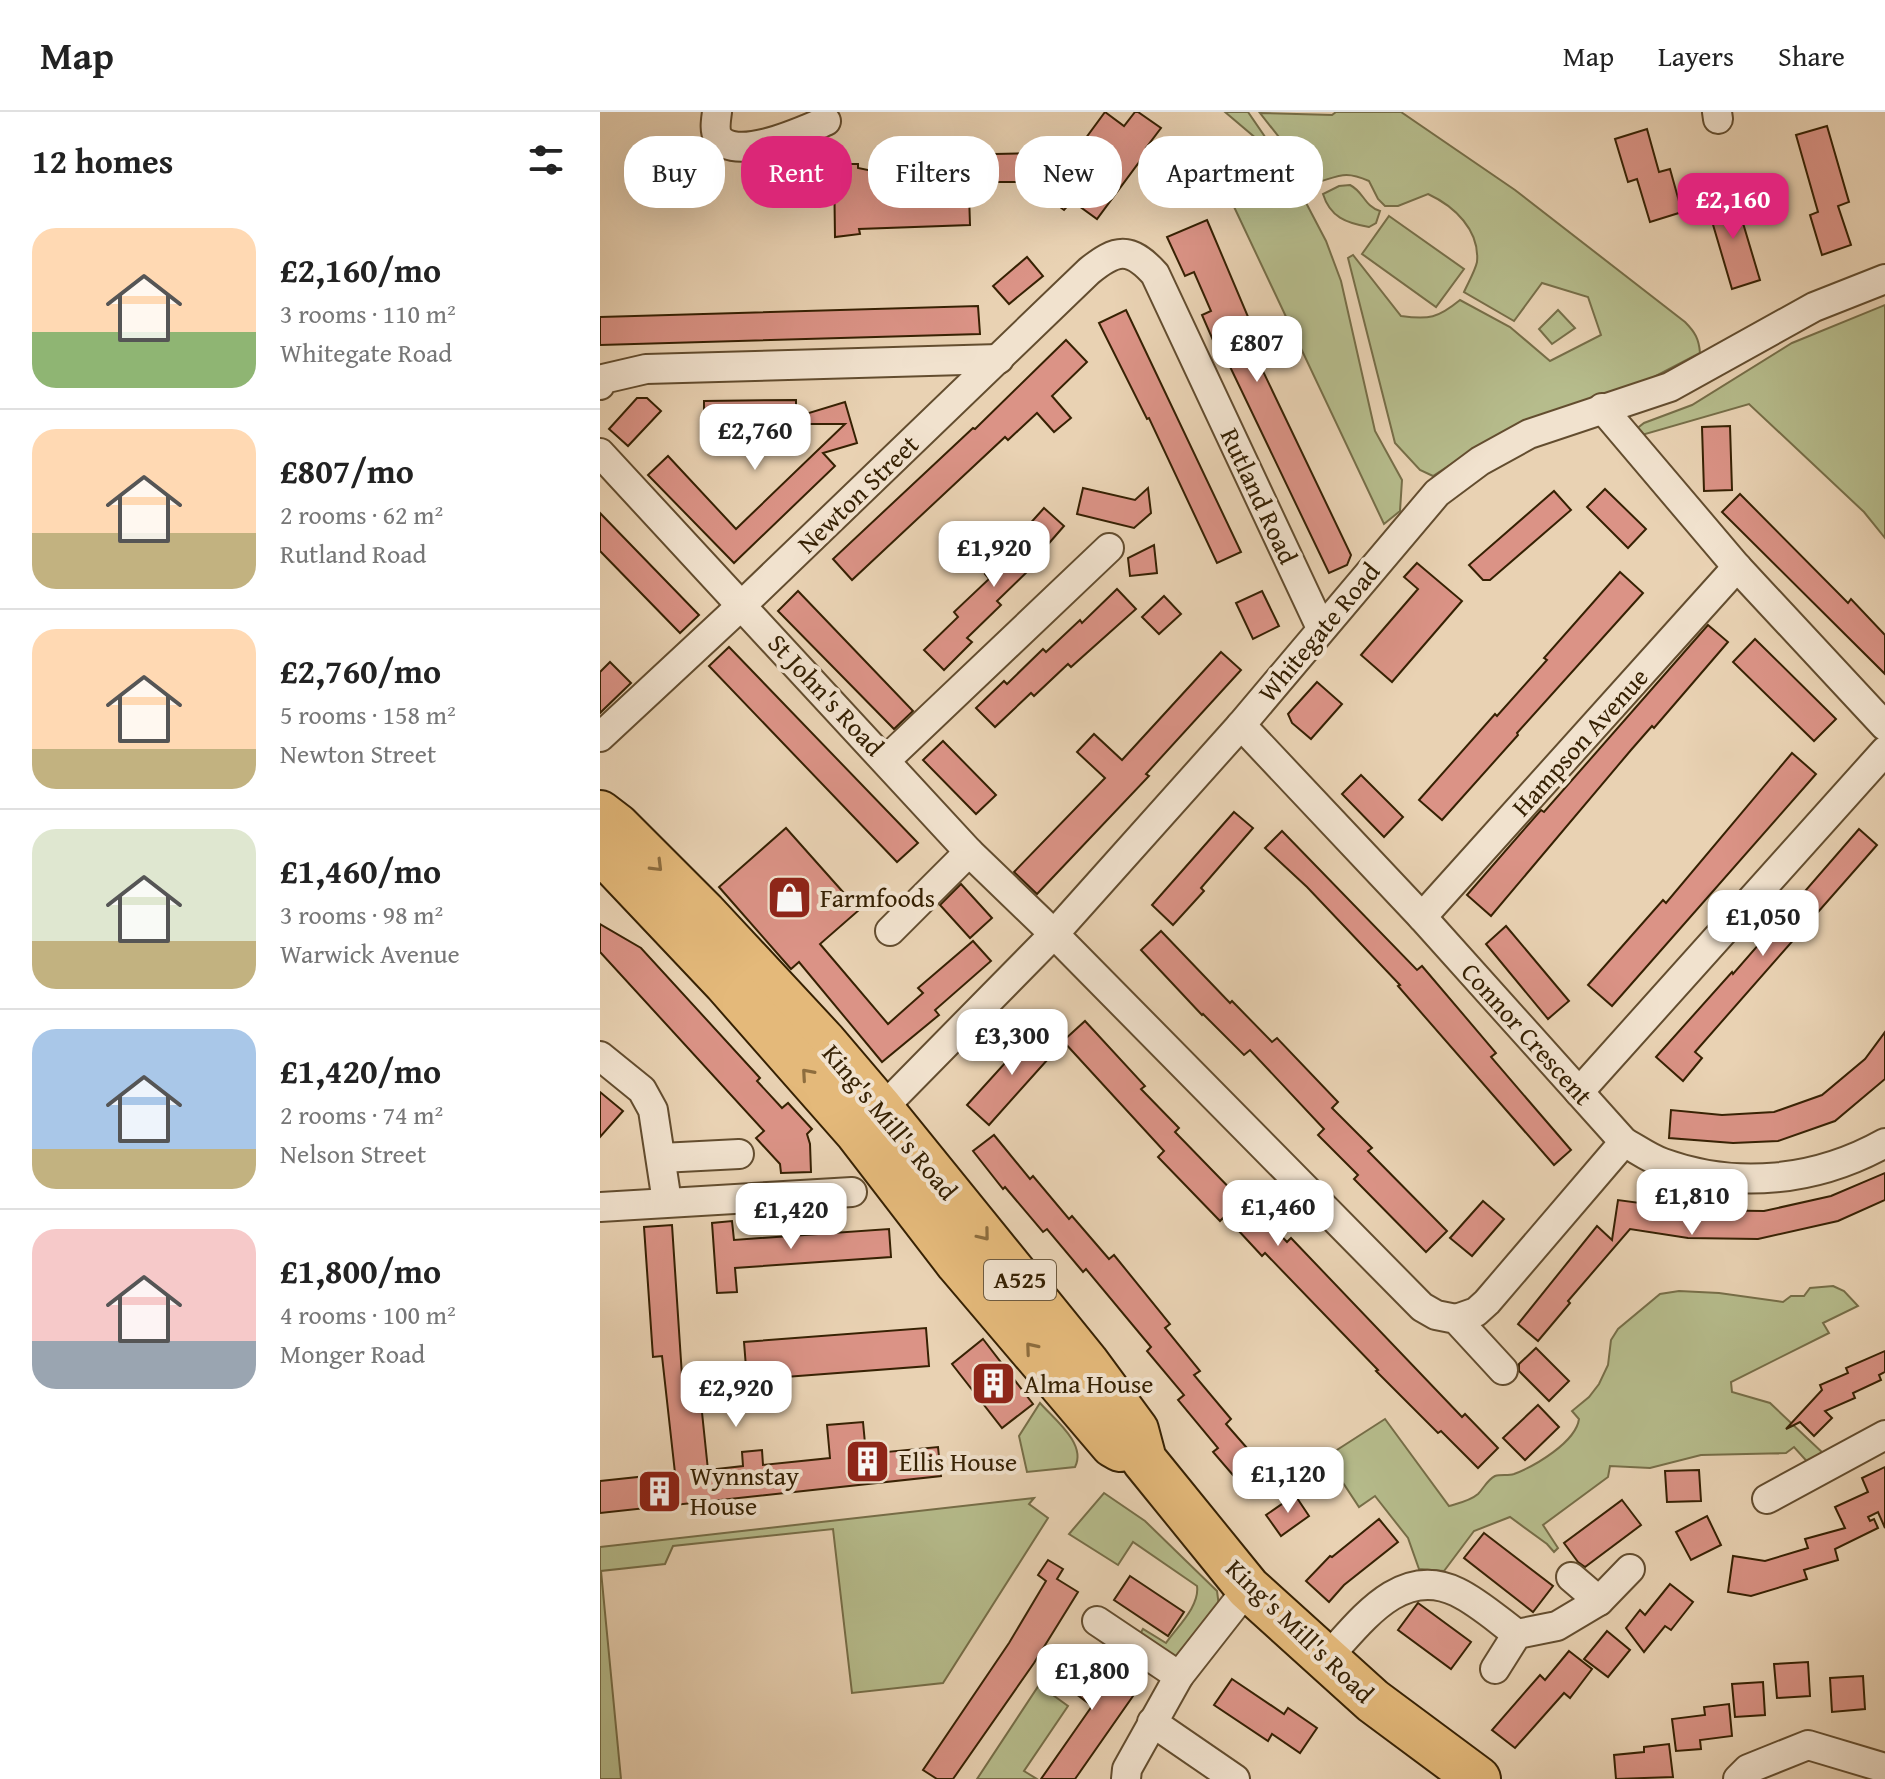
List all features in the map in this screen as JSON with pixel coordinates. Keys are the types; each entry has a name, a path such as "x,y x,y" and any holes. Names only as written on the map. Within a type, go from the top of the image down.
{"main road":[{"name":"King's Mill's Road","path":"600,813 704,913 824,1042 870,1121"},
{"name":"King's Mill's Road","path":"600,851 726,983 870,1121 1086,1362 1136,1430 1144,1460 1248,1588 1373,1701 1478,1779"}],"street":[{"path":"717,112 715,129 719,139 729,145 772,143 826,121"},
{"name":"Newton Street","path":"600,737 742,605 1089,271 1117,253"},
{"name":"Rutland Road","path":"1117,253 1133,255 1155,274 1321,628"},
{"name":"Whitegate Road","path":"870,1121 1054,934 1241,725 1437,493 1480,461 1529,434 1670,387 1814,307 1885,279"},
{"path":"600,385 603,379 646,369 999,359"},
{"path":"1602,408 1737,567 1885,726"},
{"name":"St John's Road","path":"600,453 969,852 1422,1307 1436,1315 1456,1319"},
{"path":"886,760 1109,548"},
{"name":"Hampson Avenue","path":"1422,917 1737,567"},
{"name":"Connor Crescent","path":"1241,725 1422,917 1624,1142 1660,1162 1693,1172 1739,1178 1802,1176 1861,1157 1885,1143"},
{"path":"1579,1092 1885,751"},
{"path":"890,931 969,852"},
{"path":"600,1056 642,1090 653,1110 667,1202"},
{"path":"1503,1370 1456,1319 1476,1312 1487,1302 1624,1142"},
{"path":"661,1158 739,1154"},
{"path":"600,1207 852,1192"},
{"path":"1767,1499 1885,1435"},
{"path":"1326,1659 1380,1602 1397,1591 1417,1585 1437,1585 1457,1592 1517,1634 1557,1626 1599,1601 1630,1569"},
{"path":"1571,1577 1599,1601"},
{"path":"1126,1779 1127,1769 1179,1676 1248,1588"},
{"path":"1097,1621 1179,1676"},
{"path":"1495,1669 1517,1634"},
{"path":"1152,1722 1235,1779"},
{"path":"1738,1779 1748,1769 1808,1745 1885,1768"}],"green space":[{"path":"1225,112 1248,112 1264,136 1253,136"},
{"path":"1336,112 1401,112 1515,190 1685,322 1696,336 1700,353 1652,378 1467,454 1433,476 1420,470 1395,443 1348,258 1353,255 1401,316 1433,316 1460,300 1510,327 1550,361 1601,335 1588,297 1542,283 1514,321 1464,292 1476,266 1477,250 1470,230 1456,212 1428,194 1398,206 1385,206 1369,181 1354,176 1342,175 1323,181 1323,136 1278,136 1260,113 1332,115"},
{"path":"1350,185 1380,211 1376,223 1369,227 1353,223 1340,218 1330,208 1323,194 1339,186"},
{"path":"1235,208 1309,208 1326,241 1341,281 1375,431 1402,480 1400,511 1384,524"},
{"path":"1389,216 1464,269 1436,307 1362,254"},
{"path":"1885,305 1885,538 1864,512 1749,404 1635,437 1635,430 1644,423 1692,405 1792,343"},
{"path":"1558,310 1575,328 1552,344 1539,329"},
{"path":"1833,1286 1844,1291 1858,1306 1823,1323 1829,1333 1731,1382 1732,1392 1770,1403 1825,1455 1812,1467 1794,1447 1786,1453 1701,1455 1650,1468 1610,1466 1608,1477 1543,1525 1558,1548 1554,1552 1510,1517 1474,1531 1444,1571 1419,1569 1408,1538 1375,1496 1359,1507 1326,1457 1385,1419 1449,1506 1464,1502 1478,1494 1492,1478 1514,1474 1533,1465 1571,1436 1579,1419 1572,1411 1599,1384 1608,1365 1611,1340 1618,1329 1660,1294 1679,1291 1719,1293 1783,1302 1791,1296 1804,1296 1810,1288"},
{"path":"1040,1403 1073,1441 1078,1458 1075,1467 1027,1472 1019,1436"},
{"path":"1104,1493 1145,1521 1217,1591 1219,1606 1182,1665 1137,1639 1143,1629 1166,1643 1191,1609 1197,1586 1133,1542 1118,1565 1069,1534"},
{"path":"1034,1498 1029,1504 1048,1518 943,1683 852,1693 833,1529 673,1546 665,1564 601,1571 621,1779 600,1779 600,1547"},
{"path":"1039,1685 1068,1706 1024,1771 1037,1779 977,1779"}],"building":[{"path":"1105,112 1124,126 1138,112 1161,128 1155,136 1138,136 1138,164 1122,185 1122,136 1087,136"},
{"path":"1827,126 1849,202 1838,206 1851,245 1822,255 1810,215 1818,212 1796,135"},
{"path":"1647,129 1659,172 1670,169 1682,212 1650,222 1637,179 1628,182 1615,139"},
{"path":"999,154 1015,154 1015,182 999,182"},
{"path":"852,164 868,170 868,208 969,208 970,225 859,229 860,234 835,237 835,208 852,208"},
{"path":"1734,193 1760,280 1732,289 1706,201"},
{"path":"1082,208 1105,208 1097,219"},
{"path":"1207,220 1257,338 1249,342 1351,555 1347,565 1329,573 1223,352 1219,354 1202,315 1211,311 1194,272 1185,276 1167,237"},
{"path":"1027,257 1043,276 1009,304 993,286"},
{"path":"978,306 980,334 600,345 600,317"},
{"path":"1126,310 1241,552 1217,563 1149,418 1099,323"},
{"path":"1066,340 1087,362 1052,396 1071,418 1054,432 1037,413 1008,440 1005,437 852,580 833,559 975,429"},
{"path":"637,398 647,398 661,411 628,446 609,429"},
{"path":"796,400 796,417 845,402 857,443 823,453 835,466 734,563 648,475 668,456 736,529 845,424 704,424 704,401"},
{"path":"1730,426 1732,490 1704,491 1702,427"},
{"path":"1083,488 1135,500 1148,488 1151,513 1134,528 1077,514"},
{"path":"1605,489 1646,529 1628,548 1587,507"},
{"path":"1554,491 1571,510 1490,580 1483,580 1469,565"},
{"path":"1740,494 1848,603 1851,599 1885,635 1885,674 1722,512"},
{"path":"1044,508 1064,526 1030,565 1032,567 997,601 1001,605 967,638 972,642 944,670 924,650 958,617 954,612 989,579 985,574 1021,540 1018,537"},
{"path":"600,513 699,615 680,633 600,551"},
{"path":"1154,545 1157,573 1130,576 1128,558"},
{"path":"1417,563 1462,601 1392,682 1361,655 1418,589 1404,577"},
{"path":"1620,572 1643,593 1442,820 1419,800 1547,660 1544,658"},
{"path":"1117,589 1136,609 1071,667 1068,664 1034,696 1031,693 995,727 976,708 1004,681 1007,684 1043,649 1046,652 1080,620 1082,623"},
{"path":"798,591 913,711 894,729 778,611"},
{"path":"1262,591 1279,626 1253,639 1236,603"},
{"path":"1164,596 1181,614 1159,634 1142,617"},
{"path":"1708,625 1728,642 1654,728 1652,726 1631,750 1491,916 1467,895"},
{"path":"1755,639 1836,719 1814,741 1733,662"},
{"path":"729,647 918,843 897,862 709,666"},
{"path":"1221,652 1241,670 1146,774 1149,776 1037,894 1014,872 1105,778 1077,752 1094,734 1122,760"},
{"path":"610,662 631,683 600,713 600,672"},
{"path":"1317,682 1342,704 1311,739 1292,723 1288,714"},
{"path":"943,741 996,795 976,814 923,760"},
{"path":"1792,753 1816,774 1612,1006 1588,985 1663,900 1666,903"},
{"path":"1361,775 1403,817 1384,837 1342,794"},
{"path":"1234,812 1253,828 1173,925 1152,905"},
{"path":"786,828 859,910 820,944 888,1024 923,993 918,988 973,941 991,961 935,1010 939,1015 882,1062 799,962 791,969 719,887"},
{"path":"1859,829 1877,845 1695,1052 1702,1058 1683,1081 1656,1057"},
{"path":"1282,831 1417,970 1422,966 1496,1053 1491,1057 1571,1150 1554,1165 1400,985 1307,887 1265,848"},
{"path":"961,884 992,918 970,938 940,905"},
{"path":"600,924 641,948 760,1078 757,1081 782,1108 788,1103 812,1129 807,1134 811,1172 781,1173 780,1164 756,1138 764,1131 600,952"},
{"path":"1506,926 1569,1001 1548,1019 1486,944"},
{"path":"1161,931 1272,1042 1277,1038 1338,1102 1332,1108 1372,1148 1368,1151 1447,1231 1426,1252 1354,1179 1358,1175 1318,1135 1324,1129 1250,1050 1244,1055 1141,950"},
{"path":"1085,1021 1145,1086 1141,1089 1179,1128 1175,1132 1246,1205 1249,1202 1287,1242 1291,1238 1462,1417 1465,1414 1498,1448 1478,1468 1376,1371 1265,1253 1262,1256 1225,1216 1220,1221 1158,1157 1164,1151 1063,1041"},
{"path":"1035,1030 1057,1049 989,1125 967,1105"},
{"path":"1885,1032 1885,1079 1835,1121 1778,1141 1733,1143 1669,1138 1671,1110 1722,1115 1774,1112 1822,1095 1865,1059"},
{"path":"600,1092 623,1111 600,1137"},
{"path":"994,1135 1030,1179 1033,1176 1069,1219 1072,1216 1109,1259 1114,1255 1170,1324 1165,1328 1200,1371 1194,1375 1231,1419 1226,1424 1267,1471 1245,1489 1213,1452 1218,1448 1178,1400 1184,1395 1147,1351 1151,1347 1086,1269 1083,1272 1047,1229 1043,1232 973,1151"},
{"path":"1885,1173 1885,1200 1838,1221 1758,1239 1688,1238 1630,1229 1538,1341 1518,1324 1597,1226 1612,1240 1618,1200 1692,1210 1764,1211 1831,1196"},
{"path":"1483,1201 1504,1219 1472,1256 1450,1238"},
{"path":"732,1221 734,1240 889,1229 891,1257 735,1268 737,1292 717,1293 712,1223"},
{"path":"672,1225 682,1376 698,1374 708,1470 743,1466 742,1452 762,1450 763,1465 830,1458 827,1425 863,1422 866,1454 938,1447 941,1476 600,1513 600,1481 675,1473 662,1356 653,1357 644,1227"},
{"path":"926,1328 929,1366 747,1380 744,1342"},
{"name":"Alma House","path":"983,1339 1033,1404 1002,1428 952,1364"},
{"path":"1536,1348 1569,1381 1549,1401 1519,1371 1519,1364"},
{"path":"1885,1351 1885,1372 1879,1375 1881,1380 1853,1393 1855,1398 1825,1411 1832,1418 1814,1436 1800,1422 1786,1429 1822,1390 1820,1385 1848,1373 1846,1368"},
{"path":"1538,1405 1559,1427 1525,1460 1503,1438"},
{"path":"1885,1467 1885,1528 1878,1512 1868,1517 1870,1521 1874,1519 1878,1528 1835,1549 1838,1560 1804,1570 1807,1579 1751,1596 1728,1592 1733,1556 1765,1561 1808,1548 1805,1539 1845,1528 1835,1507 1868,1492 1862,1478"},
{"path":"1699,1470 1701,1501 1667,1502 1665,1471"},
{"path":"1295,1495 1309,1516 1281,1536 1266,1515"},
{"path":"1622,1500 1641,1525 1585,1567 1564,1543"},
{"path":"1707,1516 1721,1545 1691,1560 1676,1532"},
{"path":"1379,1519 1398,1542 1344,1585 1329,1602 1306,1581 1330,1556"},
{"path":"1484,1533 1553,1586 1533,1612 1464,1558"},
{"path":"1048,1560 1063,1569 1057,1579 1078,1592 1034,1663 953,1779 937,1779 923,1770 1009,1643 1046,1581 1038,1575"},
{"path":"1130,1576 1184,1612 1168,1636 1114,1600"},
{"path":"1670,1584 1693,1602 1671,1630 1665,1626 1644,1652 1626,1628 1640,1610 1645,1615"},
{"path":"1418,1603 1471,1642 1451,1669 1398,1630"},
{"path":"1607,1631 1630,1650 1608,1677 1584,1659"},
{"path":"1089,1650 1140,1686 1075,1779 1041,1779 1092,1706 1060,1682 1076,1658 1082,1662"},
{"path":"1569,1651 1592,1669 1570,1698 1564,1693 1515,1748 1492,1730 1540,1675 1545,1680"},
{"path":"1808,1662 1810,1696 1777,1698 1774,1664"},
{"path":"1863,1676 1865,1709 1832,1712 1830,1678"},
{"path":"1232,1679 1284,1714 1288,1708 1317,1728 1300,1753 1272,1734 1268,1741 1214,1705"},
{"path":"1763,1682 1765,1715 1735,1717 1732,1684"},
{"path":"1729,1704 1732,1736 1700,1740 1701,1749 1676,1751 1672,1719 1705,1715 1704,1707"},
{"path":"1669,1744 1673,1777 1616,1779 1614,1755 1644,1752 1644,1747"}],"place":[{"name":"Farmfoods","path":"789,898"},
{"name":"Alma House","path":"993,1384"},
{"name":"Ellis House","path":"868,1462"},
{"name":"Wynnstay House","path":"659,1491"}]}
